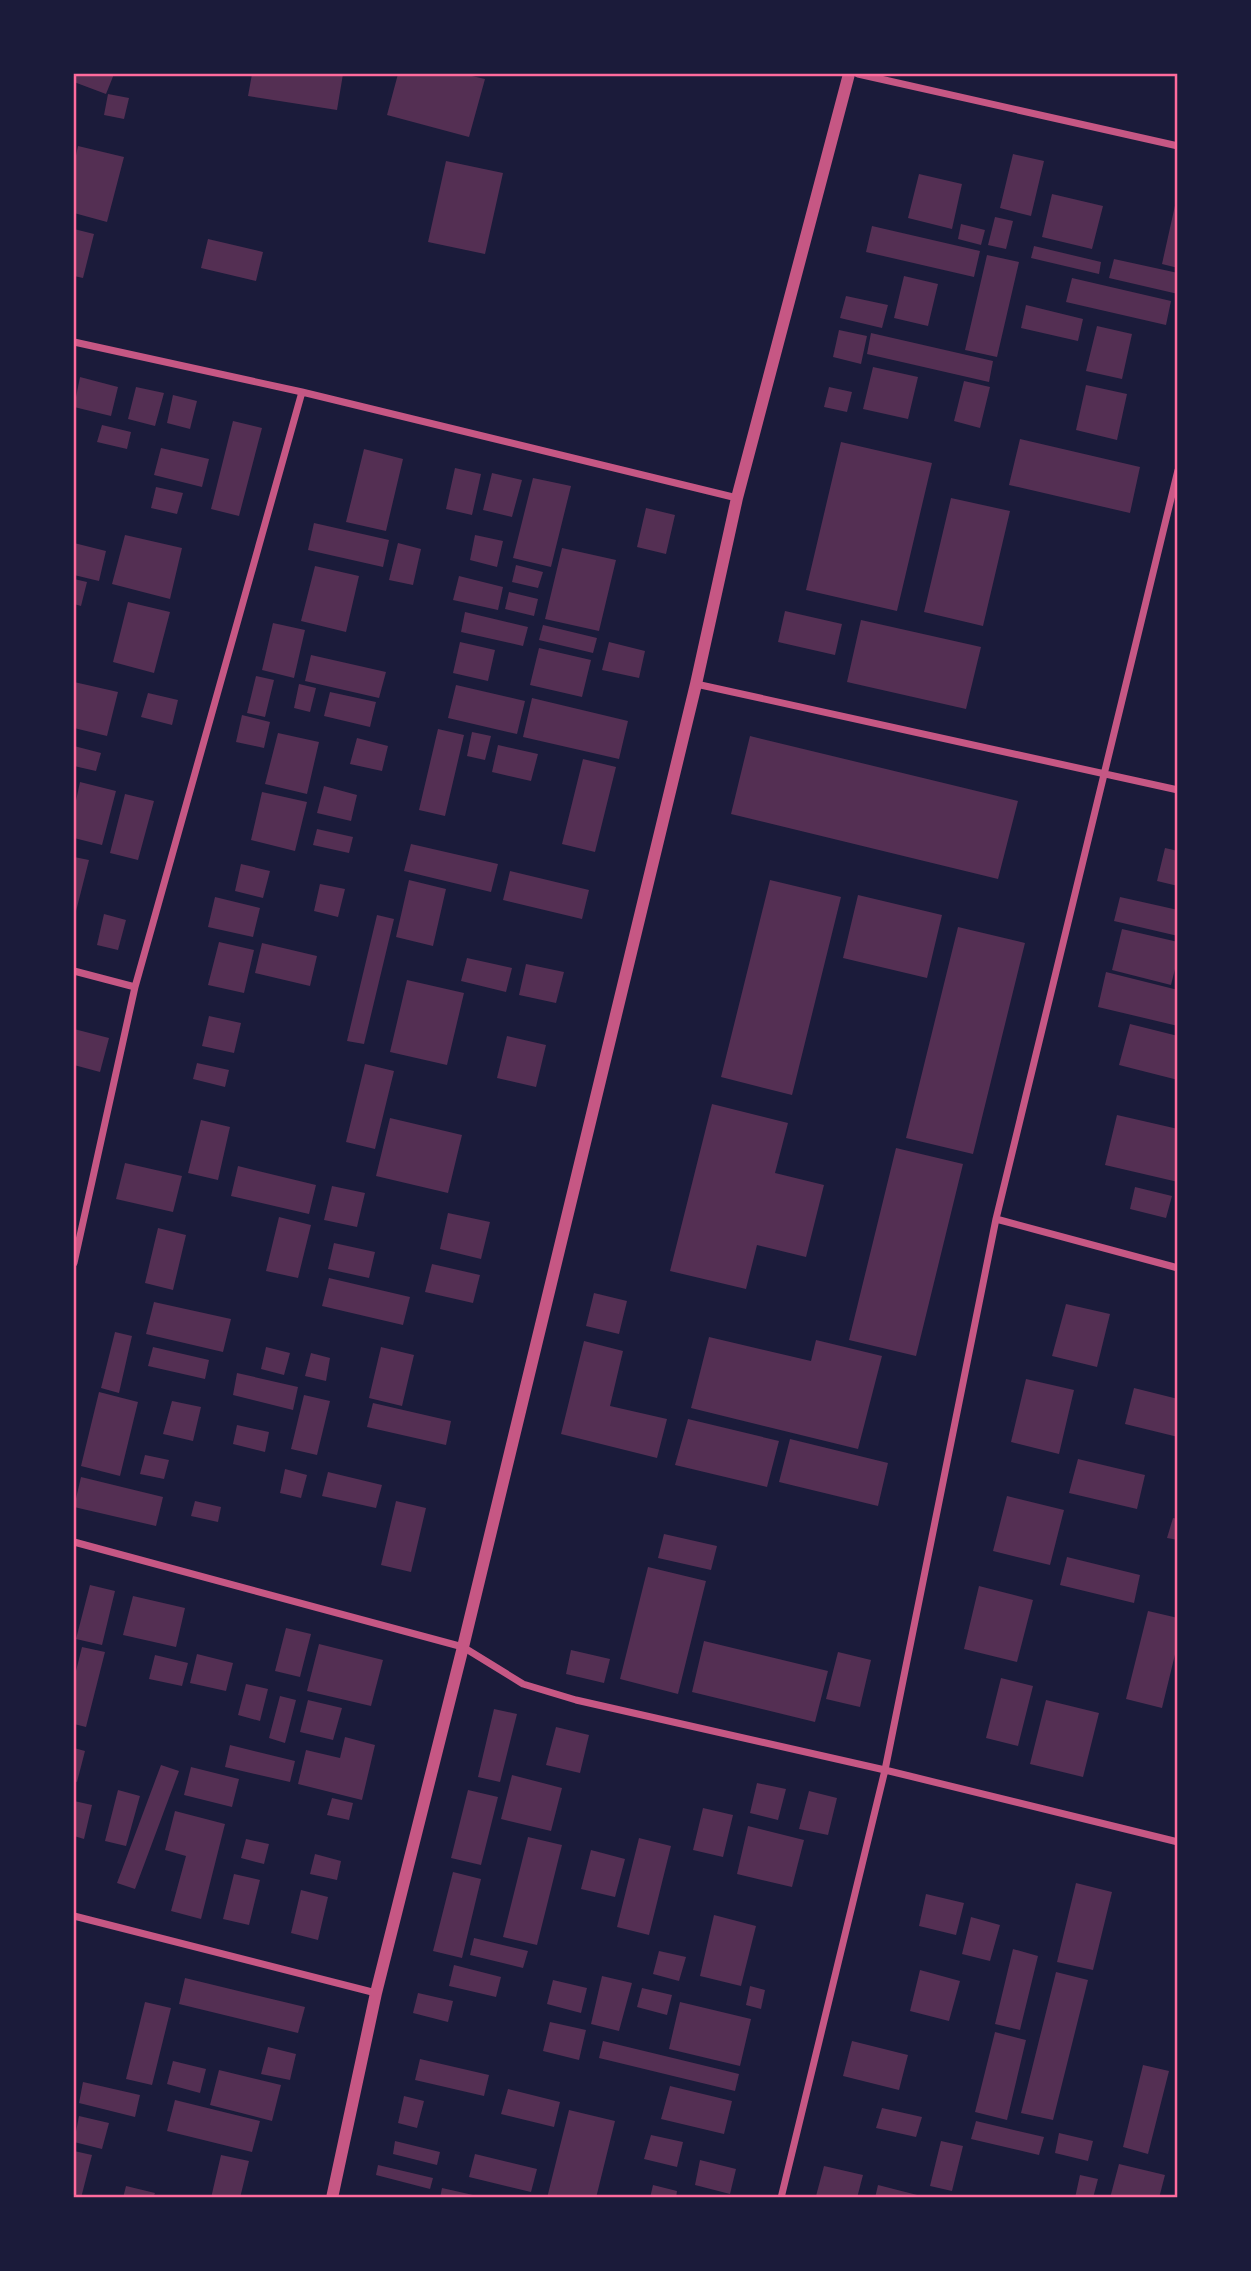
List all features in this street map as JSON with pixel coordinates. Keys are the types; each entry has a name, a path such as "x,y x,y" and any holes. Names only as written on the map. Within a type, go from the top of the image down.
{"street":[{"path":"332,2197 376,1993 463,1647 696,684 737,498 849,74"},
{"path":"858,74 1178,146"},
{"path":"74,342 302,392 737,498"},
{"path":"74,1262 135,987 302,392"},
{"path":"781,2197 885,1770 996,1219 1178,470"},
{"path":"696,684 1178,790"},
{"path":"74,971 135,987"},
{"path":"996,1219 1178,1268"},
{"path":"74,1542 463,1647 523,1684 576,1700 885,1770 1178,1842"},
{"path":"74,1916 376,1993"}],"building":[{"path":"74,74 114,74 106,94 74,82"},
{"path":"252,74 343,74 337,110 248,96"},
{"path":"398,74 463,74 485,79 469,137 387,115"},
{"path":"108,94 129,98 124,119 104,115"},
{"path":"78,146 124,157 107,222 74,213 74,165"},
{"path":"1013,154 1044,161 1031,216 1000,208"},
{"path":"446,161 503,173 485,254 428,242"},
{"path":"919,174 962,184 952,229 908,218"},
{"path":"1052,194 1103,206 1092,249 1042,237"},
{"path":"1178,201 1178,268 1162,264"},
{"path":"995,217 1013,221 1006,249 988,245"},
{"path":"961,224 985,230 981,245 958,239"},
{"path":"872,226 980,251 974,277 866,252"},
{"path":"74,229 94,234 83,278 74,276"},
{"path":"208,239 263,252 256,281 201,268"},
{"path":"1034,246 1101,262 1099,274 1031,258"},
{"path":"987,255 1019,262 997,357 965,350"},
{"path":"1114,259 1178,273 1178,294 1109,278"},
{"path":"904,276 938,284 928,326 894,318"},
{"path":"1072,278 1171,301 1166,325 1066,302"},
{"path":"846,296 888,305 882,328 840,318"},
{"path":"1026,305 1083,319 1078,341 1021,328"},
{"path":"1097,326 1132,334 1122,379 1086,371"},
{"path":"839,330 867,336 861,364 833,357"},
{"path":"871,333 993,361 989,382 867,354"},
{"path":"873,367 918,377 908,419 863,409"},
{"path":"80,377 118,387 111,416 74,407"},
{"path":"964,381 990,387 980,428 954,421"},
{"path":"1086,385 1127,394 1117,440 1076,430"},
{"path":"136,387 164,393 155,426 128,419"},
{"path":"829,387 852,392 847,412 824,407"},
{"path":"173,395 197,401 190,429 167,423"},
{"path":"233,421 262,428 239,516 211,509"},
{"path":"102,425 131,432 127,449 97,442"},
{"path":"1020,439 1140,467 1130,513 1009,485"},
{"path":"841,442 932,463 897,611 806,590"},
{"path":"161,448 209,459 202,487 154,475"},
{"path":"364,449 403,459 386,531 346,522"},
{"path":"455,468 481,474 472,515 446,509"},
{"path":"492,473 522,480 512,517 483,510"},
{"path":"533,478 571,486 551,567 513,558"},
{"path":"156,487 183,493 177,514 151,508"},
{"path":"951,498 1010,511 983,626 924,612"},
{"path":"646,508 675,515 666,554 637,547"},
{"path":"314,523 389,540 383,567 308,550"},
{"path":"125,535 182,548 170,599 112,584"},
{"path":"475,535 503,541 497,567 470,560"},
{"path":"74,543 106,551 99,581 74,575"},
{"path":"398,543 421,549 413,585 389,580"},
{"path":"562,548 616,560 599,631 545,619"},
{"path":"516,565 543,572 538,588 512,582"},
{"path":"315,566 359,576 346,632 301,621"},
{"path":"459,576 503,587 498,610 453,600"},
{"path":"74,579 87,582 81,606 74,604"},
{"path":"509,592 538,599 534,616 505,609"},
{"path":"128,602 170,612 154,673 113,662"},
{"path":"785,611 842,624 835,655 778,642"},
{"path":"465,612 528,627 523,646 461,632"},
{"path":"861,620 981,647 966,709 847,682"},
{"path":"273,623 305,630 294,678 262,670"},
{"path":"543,625 597,638 593,653 539,640"},
{"path":"460,642 495,650 488,681 453,673"},
{"path":"609,642 645,651 639,678 602,670"},
{"path":"539,648 591,660 582,697 530,685"},
{"path":"311,655 386,672 379,698 305,681"},
{"path":"256,676 274,680 265,717 247,713"},
{"path":"74,682 118,692 107,736 74,728"},
{"path":"299,684 316,688 310,712 294,708"},
{"path":"456,685 525,701 517,734 448,718"},
{"path":"330,692 376,702 370,727 324,716"},
{"path":"148,693 178,700 172,725 141,717"},
{"path":"532,698 628,721 619,759 523,737"},
{"path":"242,715 270,722 264,748 236,742"},
{"path":"438,729 464,735 445,816 419,810"},
{"path":"472,732 491,736 485,760 467,756"},
{"path":"278,733 319,742 307,794 265,784"},
{"path":"750,736 1018,801 998,879 731,814"},
{"path":"357,738 388,746 382,771 350,764"},
{"path":"498,745 538,754 531,781 492,772"},
{"path":"74,746 101,753 96,771 74,766"},
{"path":"583,759 616,767 595,852 562,844"},
{"path":"80,782 116,791 102,845 74,838 74,810"},
{"path":"324,786 357,795 351,821 317,813"},
{"path":"262,792 307,802 295,851 251,840"},
{"path":"125,794 154,801 138,860 110,853"},
{"path":"317,829 353,837 349,853 313,845"},
{"path":"411,844 498,864 491,892 404,871"},
{"path":"1165,848 1178,851 1178,886 1157,881"},
{"path":"74,857 89,860 74,919"},
{"path":"241,864 270,871 263,898 235,891"},
{"path":"510,871 589,890 582,919 503,900"},
{"path":"409,880 446,889 433,946 396,937"},
{"path":"770,880 841,897 792,1095 721,1077"},
{"path":"320,884 345,889 338,917 314,911"},
{"path":"858,895 942,915 927,978 843,958"},
{"path":"215,897 260,908 253,937 208,927"},
{"path":"1120,897 1178,910 1178,936 1114,921"},
{"path":"104,914 126,920 118,950 97,945"},
{"path":"377,915 394,919 364,1044 347,1041"},
{"path":"958,927 1025,943 973,1154 906,1138"},
{"path":"1122,929 1178,942 1178,957 1171,985 1112,970"},
{"path":"219,942 254,950 244,993 208,985"},
{"path":"262,943 317,956 310,986 255,973"},
{"path":"467,958 512,968 506,992 461,981"},
{"path":"526,964 564,972 556,1003 519,995"},
{"path":"1106,972 1178,990 1178,1026 1098,1007"},
{"path":"407,980 464,993 447,1065 390,1052"},
{"path":"209,1016 241,1023 234,1053 202,1046"},
{"path":"1130,1024 1178,1036 1178,1080 1119,1065"},
{"path":"74,1029 109,1038 100,1072 74,1065"},
{"path":"507,1036 546,1045 536,1087 497,1078"},
{"path":"197,1063 229,1070 225,1087 193,1079"},
{"path":"365,1064 394,1071 375,1149 346,1142"},
{"path":"712,1104 788,1123 775,1173 824,1185 806,1257 757,1245 746,1289 670,1271"},
{"path":"1117,1115 1178,1129 1178,1182 1105,1165"},
{"path":"390,1118 462,1135 448,1193 376,1176"},
{"path":"201,1120 230,1127 218,1180 188,1173"},
{"path":"896,1148 963,1164 916,1356 849,1340"},
{"path":"125,1163 182,1176 173,1212 116,1199"},
{"path":"238,1166 316,1185 309,1214 231,1196"},
{"path":"332,1186 365,1193 357,1227 324,1220"},
{"path":"1135,1187 1172,1196 1166,1218 1130,1209"},
{"path":"448,1213 490,1222 481,1259 440,1249"},
{"path":"279,1217 311,1225 298,1278 266,1271"},
{"path":"158,1228 186,1235 173,1290 145,1283"},
{"path":"334,1243 375,1252 369,1278 328,1269"},
{"path":"432,1264 480,1275 473,1303 425,1292"},
{"path":"329,1278 410,1297 403,1325 322,1306"},
{"path":"594,1293 627,1301 619,1334 586,1326"},
{"path":"154,1302 231,1319 223,1352 146,1334"},
{"path":"1066,1304 1110,1314 1097,1367 1052,1356"},
{"path":"115,1332 132,1336 119,1393 101,1388"},
{"path":"709,1337 811,1361 816,1340 882,1356 858,1449 691,1408"},
{"path":"584,1341 623,1351 610,1406 667,1419 657,1458 561,1434"},
{"path":"153,1347 209,1360 205,1379 148,1366"},
{"path":"266,1347 290,1353 284,1375 261,1369"},
{"path":"381,1347 414,1355 402,1406 369,1398"},
{"path":"311,1353 330,1358 326,1381 305,1376"},
{"path":"237,1373 298,1387 293,1410 233,1395"},
{"path":"1026,1379 1074,1390 1059,1454 1011,1442"},
{"path":"1134,1388 1178,1399 1178,1437 1125,1424"},
{"path":"99,1392 138,1402 120,1476 81,1466"},
{"path":"304,1395 330,1401 317,1455 291,1449"},
{"path":"172,1401 201,1407 193,1441 163,1434"},
{"path":"373,1403 451,1421 446,1445 367,1427"},
{"path":"688,1419 779,1441 767,1487 675,1465"},
{"path":"237,1425 269,1432 265,1452 233,1444"},
{"path":"790,1439 888,1463 878,1506 779,1482"},
{"path":"145,1455 169,1460 164,1479 140,1474"},
{"path":"1078,1459 1145,1475 1137,1509 1069,1493"},
{"path":"285,1469 307,1475 301,1498 280,1493"},
{"path":"328,1472 382,1485 376,1508 322,1496"},
{"path":"81,1477 163,1497 156,1526 74,1507"},
{"path":"1007,1496 1064,1510 1050,1565 993,1551"},
{"path":"195,1501 221,1507 218,1522 191,1516"},
{"path":"396,1501 426,1508 411,1572 381,1565"},
{"path":"1173,1518 1178,1519 1178,1540 1167,1538"},
{"path":"664,1534 717,1546 711,1570 658,1558"},
{"path":"1067,1557 1140,1575 1134,1603 1060,1585"},
{"path":"648,1567 706,1581 678,1694 620,1679"},
{"path":"90,1585 115,1591 102,1645 76,1639"},
{"path":"979,1586 1033,1600 1017,1662 964,1649"},
{"path":"133,1596 185,1608 176,1647 123,1635"},
{"path":"1148,1611 1178,1618 1178,1642 1162,1708 1126,1699"},
{"path":"286,1628 311,1634 300,1677 275,1671"},
{"path":"704,1641 828,1671 815,1722 692,1692"},
{"path":"319,1644 383,1660 371,1706 307,1691"},
{"path":"82,1647 105,1652 86,1727 74,1724 74,1679"},
{"path":"571,1650 610,1659 604,1683 566,1674"},
{"path":"838,1652 871,1660 860,1707 826,1699"},
{"path":"197,1654 233,1663 226,1691 190,1683"},
{"path":"155,1655 188,1663 182,1686 149,1679"},
{"path":"1001,1678 1033,1686 1018,1746 986,1738"},
{"path":"246,1684 268,1689 260,1721 238,1715"},
{"path":"280,1696 296,1700 285,1743 269,1738"},
{"path":"308,1700 342,1708 333,1740 300,1732"},
{"path":"1046,1700 1099,1713 1083,1777 1030,1764"},
{"path":"494,1709 517,1714 500,1782 478,1777"},
{"path":"556,1727 589,1735 580,1773 546,1765"},
{"path":"345,1737 375,1745 362,1800 298,1784 306,1750 340,1758"},
{"path":"230,1745 295,1761 290,1782 225,1767"},
{"path":"74,1748 85,1751 77,1782 74,1781"},
{"path":"161,1765 179,1771 135,1889 117,1883"},
{"path":"191,1767 239,1779 232,1807 184,1795"},
{"path":"512,1775 562,1788 551,1831 501,1819"},
{"path":"757,1783 786,1789 778,1820 750,1813"},
{"path":"118,1790 140,1796 126,1846 105,1841"},
{"path":"468,1790 498,1797 481,1865 451,1858"},
{"path":"809,1791 837,1798 828,1835 799,1829"},
{"path":"332,1798 353,1803 349,1820 327,1815"},
{"path":"74,1801 92,1805 84,1839 74,1836"},
{"path":"703,1808 733,1815 723,1857 693,1850"},
{"path":"175,1811 225,1824 201,1919 171,1911 186,1856 165,1850"},
{"path":"748,1826 804,1840 792,1887 737,1874"},
{"path":"528,1837 562,1845 537,1945 503,1937"},
{"path":"639,1838 671,1846 649,1935 617,1927"},
{"path":"246,1839 269,1844 264,1864 241,1858"},
{"path":"591,1850 625,1859 615,1897 581,1889"},
{"path":"315,1854 341,1861 337,1880 310,1874"},
{"path":"453,1872 481,1879 462,1958 433,1951"},
{"path":"234,1874 260,1880 249,1925 223,1919"},
{"path":"1076,1883 1112,1892 1093,1970 1057,1962"},
{"path":"301,1890 328,1897 318,1940 291,1933"},
{"path":"926,1894 964,1903 956,1935 919,1926"},
{"path":"714,1915 756,1926 741,1986 700,1976"},
{"path":"971,1917 1000,1925 990,1961 962,1954"},
{"path":"474,1938 528,1951 523,1968 470,1955"},
{"path":"1013,1949 1038,1956 1020,2030 995,2024"},
{"path":"659,1951 686,1957 679,1981 653,1974"},
{"path":"454,1965 501,1977 496,1997 449,1986"},
{"path":"920,1970 960,1981 949,2021 910,2011"},
{"path":"1056,1972 1088,1980 1053,2120 1021,2113"},
{"path":"602,1976 632,1983 619,2031 591,2024"},
{"path":"185,1978 305,2007 298,2033 179,2004"},
{"path":"553,1980 587,1988 581,2013 547,2004"},
{"path":"750,1986 765,1990 761,2009 746,2005"},
{"path":"642,1988 672,1995 667,2015 637,2007"},
{"path":"418,1993 453,2001 448,2022 413,2013"},
{"path":"145,2002 171,2008 152,2085 126,2079"},
{"path":"680,2002 751,2019 740,2066 669,2049"},
{"path":"550,2022 586,2030 579,2060 543,2051"},
{"path":"995,2032 1026,2040 1007,2120 975,2112"},
{"path":"603,2041 739,2074 735,2091 599,2058"},
{"path":"852,2041 908,2055 899,2090 843,2076"},
{"path":"268,2047 296,2054 290,2080 261,2074"},
{"path":"420,2059 489,2075 484,2096 415,2080"},
{"path":"173,2061 206,2069 200,2093 167,2084"},
{"path":"1143,2065 1169,2071 1148,2154 1123,2147"},
{"path":"219,2070 281,2085 272,2121 210,2105"},
{"path":"83,2082 140,2095 135,2117 79,2103"},
{"path":"670,2086 732,2101 724,2134 661,2119"},
{"path":"508,2089 560,2102 554,2127 501,2114"},
{"path":"404,2096 424,2101 417,2128 398,2123"},
{"path":"175,2100 260,2121 252,2152 167,2131"},
{"path":"882,2108 922,2117 916,2137 876,2128"},
{"path":"569,2110 615,2121 596,2198 547,2198"},
{"path":"79,2116 109,2123 102,2149 74,2142"},
{"path":"976,2121 1044,2137 1039,2155 971,2139"},
{"path":"1059,2133 1093,2141 1088,2161 1055,2153"},
{"path":"651,2135 683,2142 677,2167 644,2159"},
{"path":"395,2141 440,2152 437,2165 393,2154"},
{"path":"941,2141 963,2146 952,2191 930,2186"},
{"path":"74,2151 92,2155 81,2198 74,2198"},
{"path":"475,2154 537,2169 531,2192 469,2177"},
{"path":"221,2155 249,2161 240,2198 211,2198"},
{"path":"700,2160 736,2169 730,2194 695,2185"},
{"path":"1119,2164 1165,2175 1159,2198 1110,2198"},
{"path":"378,2165 433,2178 430,2189 376,2175"},
{"path":"824,2166 863,2175 857,2198 816,2196"},
{"path":"1080,2175 1098,2179 1093,2198 1075,2198"},
{"path":"653,2185 677,2191 676,2198 650,2198"},
{"path":"878,2185 925,2197 925,2198 875,2198"},
{"path":"126,2186 155,2193 153,2198 123,2198"},
{"path":"442,2188 473,2195 472,2198 440,2198"}]}
